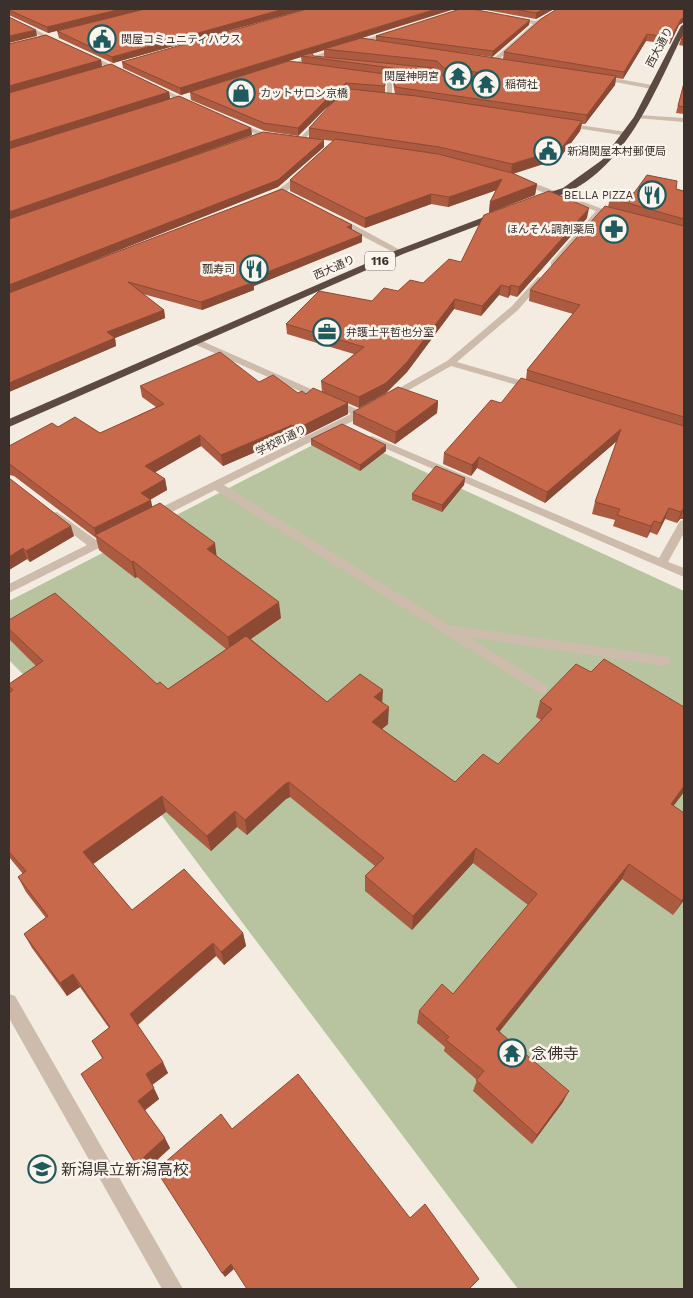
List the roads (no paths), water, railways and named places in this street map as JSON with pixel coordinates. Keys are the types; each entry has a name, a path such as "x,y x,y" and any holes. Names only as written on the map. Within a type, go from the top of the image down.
{"highway":[{"name":"西大通り","path":"526,203 566,190 605,162 638,117 684,26"},
{"name":"西大通り","path":"9,423 400,252 508,210"}],"street":[{"path":"494,61 537,23 560,9"},
{"path":"509,18 537,23"},
{"path":"9,19 65,45"},
{"path":"278,69 397,30"},
{"path":"40,39 57,35"},
{"path":"359,43 379,45"},
{"path":"82,53 129,75"},
{"path":"308,59 328,61"},
{"path":"484,60 503,62"},
{"path":"102,70 121,65"},
{"path":"287,66 306,68"},
{"path":"362,76 390,79 390,98"},
{"path":"596,78 652,87"},
{"path":"147,84 200,108"},
{"path":"173,103 191,97"},
{"path":"381,97 399,99"},
{"path":"300,141 328,111"},
{"path":"638,117 684,120"},
{"path":"227,120 263,135 282,138"},
{"path":"558,124 627,134"},
{"path":"255,138 263,135"},
{"path":"291,140 308,142"},
{"path":"264,199 282,191 311,165"},
{"path":"510,179 628,219"},
{"path":"282,191 291,196"},
{"name":"学校町通り","path":"147,520 217,486 351,428 360,414 450,362 515,308 600,211"},
{"path":"326,214 400,252"},
{"path":"195,341 360,414"},
{"path":"450,362 546,391"},
{"path":"351,428 402,453 684,572"},
{"path":"217,486 444,630 541,689"},
{"path":"48,509 95,545"},
{"path":"662,563 684,524"},
{"path":"9,589 121,532"},
{"path":"444,630 665,661"},
{"path":"9,1002 173,1289"}],"place":[{"name":"関屋コミュニティハウス","path":"102,39"},
{"name":"関屋神明宮","path":"458,76"},
{"name":"稲荷社","path":"486,84"},
{"name":"カットサロン京橋","path":"241,93"},
{"name":"新潟関屋本村郵便局","path":"548,151"},
{"name":"BELLA PIZZA","path":"652,195"},
{"name":"ほんそん調剤薬局","path":"614,229"},
{"name":"瓢寿司","path":"254,269"},
{"name":"弁護士平哲也分室","path":"327,332"},
{"name":"念佛寺","path":"512,1053"},
{"name":"新潟県立新潟高校","path":"42,1169"}]}
